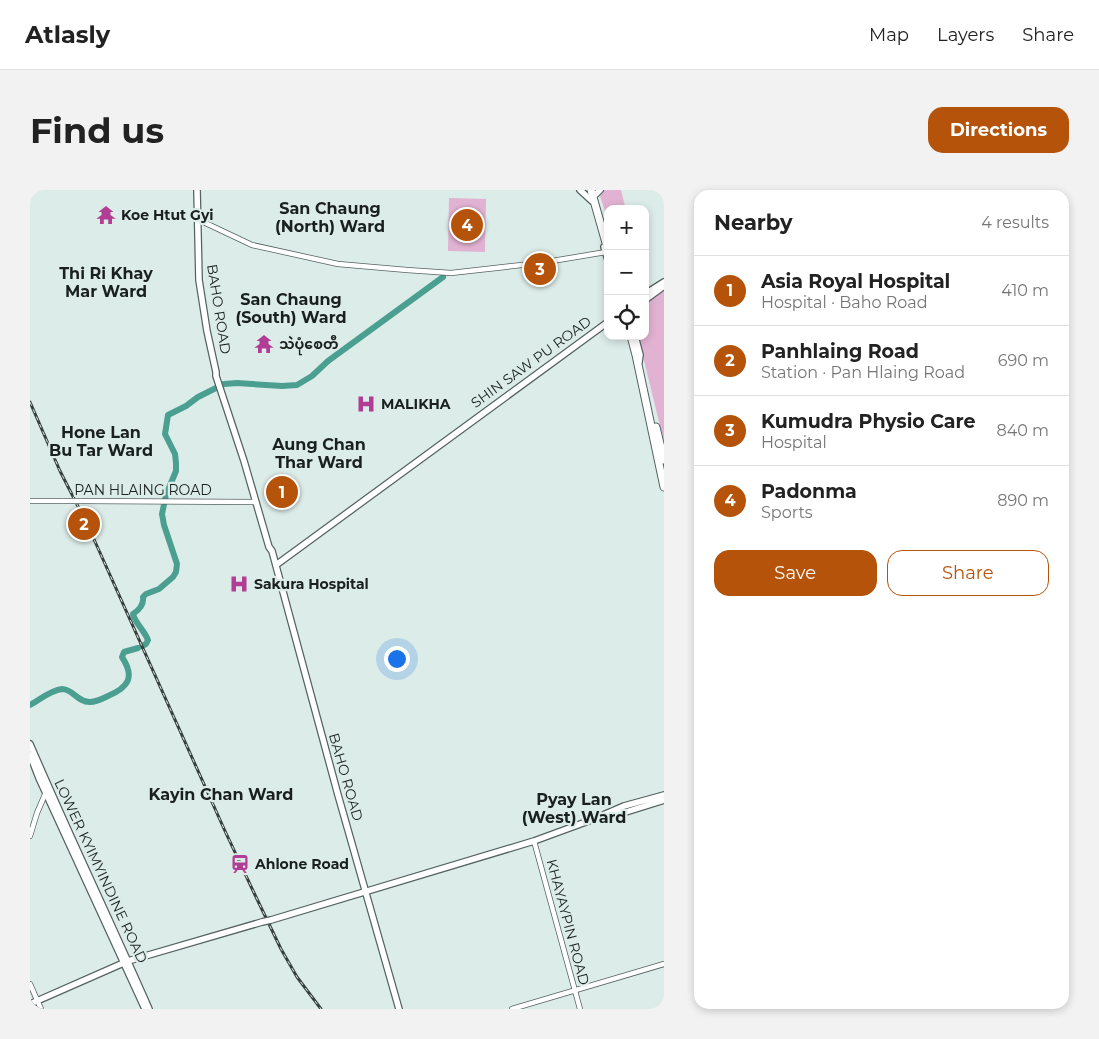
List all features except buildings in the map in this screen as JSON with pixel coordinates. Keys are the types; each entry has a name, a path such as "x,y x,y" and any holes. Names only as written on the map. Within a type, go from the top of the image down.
{"highway":[{"path":"594,191 607,250"},
{"path":"631,340 664,460"},
{"path":"637,360 664,487"}],"main road":[{"name":"BAHO ROAD","path":"197,190 199,280 207,331 218,379 253,478 273,546 272,551"},
{"path":"580,190 592,201"},
{"path":"594,191 592,201 607,250"},
{"path":"594,191 604,225"},
{"path":"649,291 664,282"},
{"path":"649,297 664,286"},
{"name":"SHIN SAW PU ROAD","path":"276,565 604,325"},
{"path":"636,340 640,355 637,360"},
{"name":"BAHO ROAD","path":"222,388 276,565 317,720 399,1009"},
{"name":"LOWER KYIMYINDINE ROAD","path":"30,744 47,789"},
{"name":"LOWER KYIMYINDINE ROAD","path":"30,755 149,1009"},
{"path":"594,820 624,806 664,795"},
{"path":"30,1004 126,962 534,841 594,820 664,800"},
{"name":"LOWER KYIMYINDINE ROAD","path":"131,972 145,1009"}],"street":[{"path":"197,219 252,245 338,264 451,273 540,263 604,252"},
{"name":"PAN HLAING ROAD","path":"30,501 256,502"},
{"path":"30,836 47,789"},
{"name":"KHAYAYPIN ROAD","path":"534,841 580,1009"},
{"path":"512,1009 664,964"},
{"path":"30,984 41,1009"}],"shaded area":[{"path":"605,190 621,190 625,205 604,205 604,208 600,196"},
{"path":"449,198 486,199 485,252 448,251"},
{"path":"664,290 664,442 639,340 649,340 649,300"}],"waterway":[{"path":"142,646 148,640 133,614 141,607 143,597 146,594 159,589 173,577 177,564 162,514 166,495 176,471 175,454 165,434 168,415 224,384 297,385 312,376 328,361 443,277"},
{"path":"30,705 49,693 62,689 69,691 82,700 90,702 115,693 128,681 128,670 122,657 124,652 138,648"}],"railway":[{"path":"30,402 256,897 297,977 321,1009"}],"place":[{"name":"Koe Htut Gyi","path":"106,215"},
{"name":"Padonma","path":"467,225"},
{"name":"Kumudra Physio Care","path":"540,269"},
{"name":"သဲပုံစေတီ","path":"264,344"},
{"name":"MALIKHA","path":"366,404"},
{"name":"Asia Royal Hospital","path":"282,492"},
{"name":"Panhlaing Road","path":"84,524"},
{"name":"Sakura Hospital","path":"239,584"},
{"name":"Ahlone Road","path":"240,864"}],"district":[{"name":"San Chaung (North) Ward","path":"330,217"},
{"name":"Thi Ri Khay Mar Ward","path":"106,282"},
{"name":"San Chaung (South) Ward","path":"291,308"},
{"name":"Hone Lan Bu Tar Ward","path":"101,441"},
{"name":"Aung Chan Thar Ward","path":"319,453"},
{"name":"Kayin Chan Ward","path":"221,794"},
{"name":"Pyay Lan (West) Ward","path":"574,808"}]}
